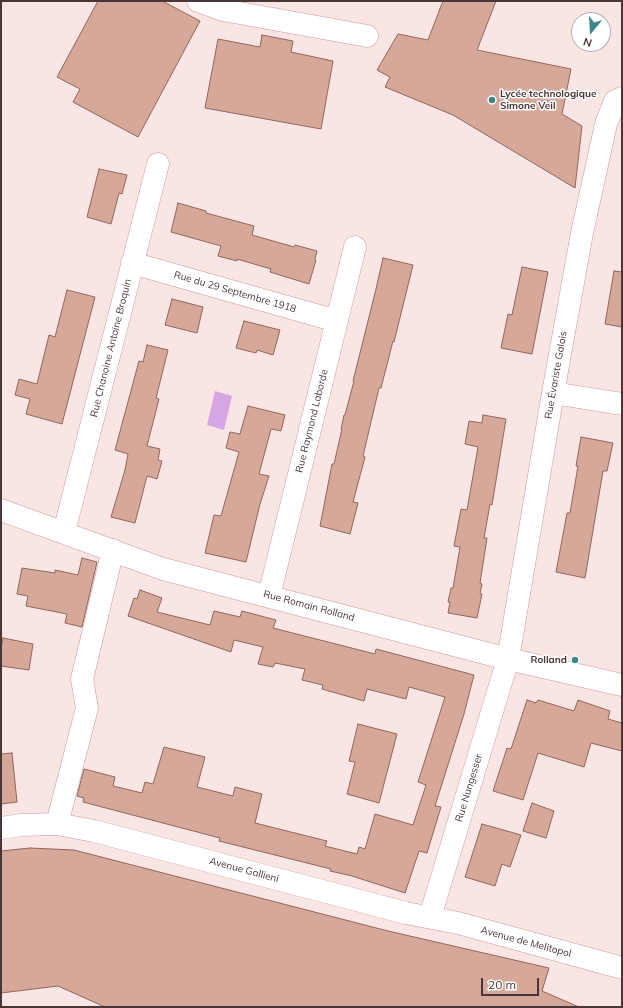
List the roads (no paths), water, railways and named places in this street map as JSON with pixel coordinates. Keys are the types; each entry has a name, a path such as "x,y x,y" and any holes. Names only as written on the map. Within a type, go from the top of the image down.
{"street":[{"path":"198,1 223,10 367,36"},
{"name":"Rue Évariste Galois","path":"508,659 582,233 606,124 615,101 622,98"},
{"name":"Rue Chanoine Antoine Broquin","path":"64,532 158,164"},
{"name":"Rue Raymond Laborde","path":"269,596 355,247"},
{"name":"Rue du 29 Septembre 1918","path":"132,263 337,321"},
{"path":"553,393 622,404"},
{"name":"Rue Romain Rolland","path":"1,510 163,569 508,659 622,685"},
{"path":"57,824 87,708 82,679 113,550"},
{"name":"Rue Nungesser","path":"430,917 508,659"},
{"name":"Avenue Gallieni","path":"1,828 21,825 57,824 94,831 406,913 430,917"},
{"name":"Avenue de Melitopol","path":"430,917 622,968"}],"place":[{"name":"Lycée technologique Simone Veil","path":"492,100"},
{"name":"Rolland","path":"575,660"}]}
